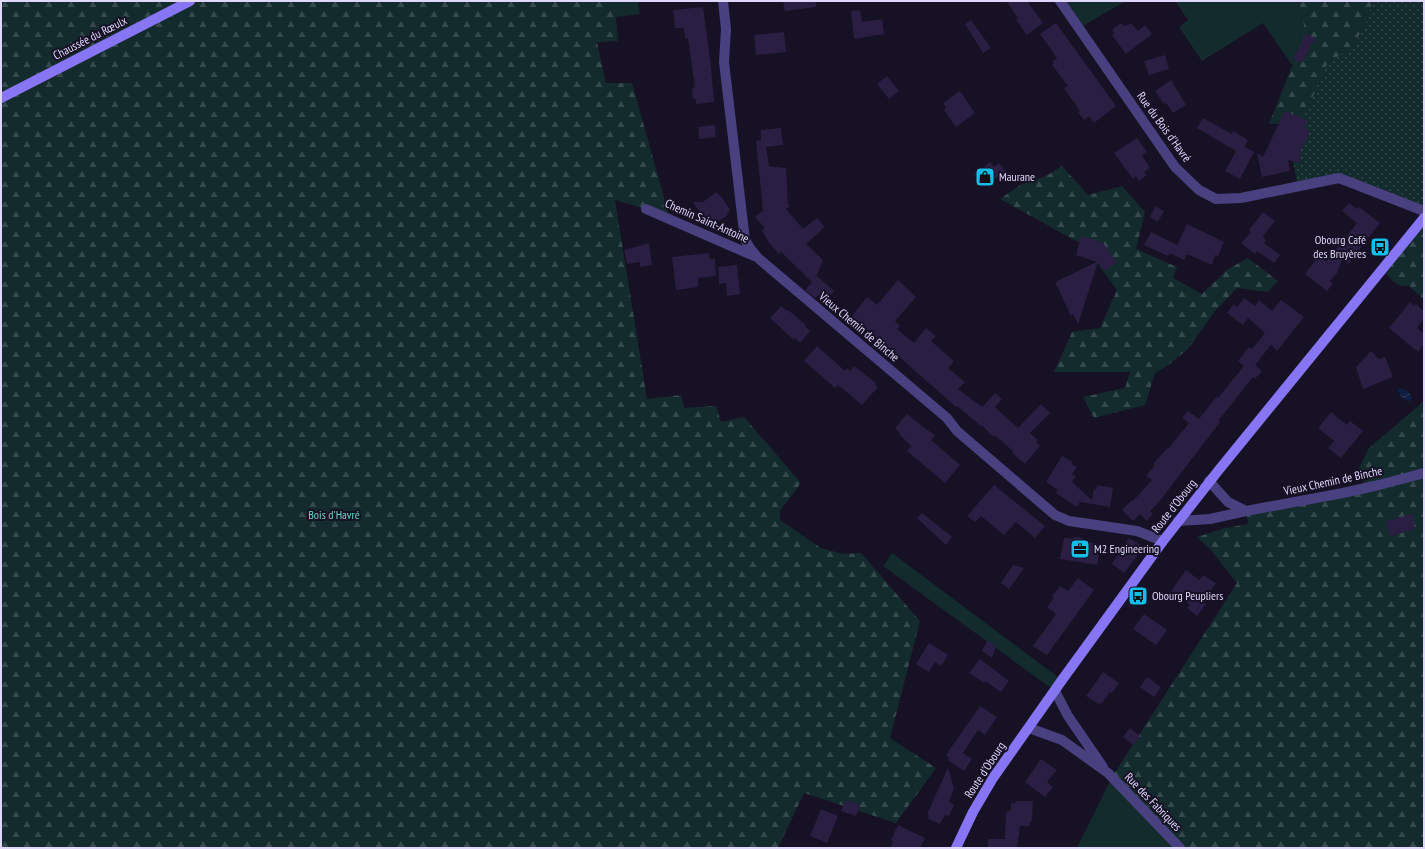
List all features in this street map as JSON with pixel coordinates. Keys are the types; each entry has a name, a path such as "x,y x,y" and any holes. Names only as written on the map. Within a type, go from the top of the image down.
{"main road":[{"name":"Chaussée du Rœulx","path":"1,98 190,1"},
{"name":"Route d'Obourg","path":"956,848 973,812 993,778 1163,541 1209,482 1424,218"}],"street":[{"name":"Vieux Chemin de Binche","path":"723,1 726,29 724,62 745,240 758,258 947,418 957,432 1055,515 1068,521 1137,531 1163,541"},
{"name":"Rue du Bois d'Havré","path":"1060,1 1168,158 1175,167 1199,190 1209,196 1216,199 1241,198 1339,178 1424,211"},
{"name":"Chemin Saint-Antoine","path":"646,209 758,258"},
{"name":"Vieux Chemin de Binche","path":"1178,521 1210,519 1343,493 1424,473"},
{"path":"1209,482 1217,488 1228,502 1246,511"},
{"name":"Rue des Fabriques","path":"1055,691 1068,716 1108,773 1180,848"},
{"name":"Rue des Fabriques","path":"1029,728 1062,740 1108,773"}],"green space":[{"name":"Bois d'Havré","path":"1,1 610,1 616,17 618,41 597,42 606,83 632,83 670,219 646,209 615,200 647,399 681,395 684,408 716,406 721,422 744,417 801,483 780,511 780,520 821,548 843,554 861,553 920,621 890,738 936,768 896,823 804,793 778,848 1,848"},
{"path":"610,1 638,1 640,14 616,17"},
{"path":"1060,1 1126,1 1079,28"},
{"path":"1175,1 1297,1 1304,25 1292,65 1263,23 1202,61 1179,27 1188,20"},
{"path":"1297,1 1373,1 1365,25 1352,48 1301,123 1269,124 1292,66 1304,25"},
{"path":"1373,1 1424,1 1424,211 1339,178 1298,186 1290,149 1328,62 1352,48 1365,25"},
{"path":"1062,166 1088,195 1122,186 1145,212 1136,249 1177,267 1173,278 1202,294 1228,269 1248,258 1278,281 1268,292 1237,288 1215,311 1188,349 1167,366 1155,373 1145,405 1094,418 1083,397 1125,388 1130,372 1054,372 1072,332 1100,328 1117,290 1085,246 1000,199 1022,184 1046,176"},
{"path":"1424,218 1424,300 1409,286 1401,286 1395,283 1385,271"},
{"path":"1424,401 1424,848 1180,848 1112,777 1237,583 1210,549 1197,537 1225,528 1248,524 1246,511 1364,484 1357,472 1369,448"},
{"path":"892,553 1062,680 1055,691 883,566"},
{"path":"1112,777 1180,848 1077,848"}],"water":[{"path":"1400,388 1408,391 1412,397 1409,402 1402,398 1398,391"}],"building":[{"path":"783,1 816,1 816,7 785,11"},
{"path":"1006,1 1027,1 1043,23 1027,35 1016,20 1018,18"},
{"path":"703,7 714,102 696,104 696,99 693,99 692,88 695,87 688,38 685,38 684,28 675,28 673,10"},
{"path":"860,10 862,22 882,19 884,34 854,39 851,11"},
{"path":"971,20 991,48 983,53 965,24"},
{"path":"1056,23 1116,106 1094,123 1089,116 1084,120 1078,112 1080,111 1064,88 1068,86 1052,65 1054,63 1053,61 1057,58 1040,34"},
{"path":"1121,23 1126,26 1131,23 1138,31 1145,25 1152,34 1126,54 1112,35 1115,33 1112,30"},
{"path":"784,32 786,52 756,55 754,35"},
{"path":"1306,34 1315,38 1302,63 1293,59"},
{"path":"1165,55 1169,69 1149,75 1144,61"},
{"path":"887,76 899,91 889,99 877,84"},
{"path":"1171,80 1186,105 1173,113 1166,103 1164,104 1155,91"},
{"path":"960,91 975,113 956,127 944,110 946,108 943,103"},
{"path":"1285,111 1307,120 1304,128 1310,131 1299,154 1301,154 1299,163 1288,160 1290,171 1262,177 1257,153 1263,157"},
{"path":"1203,118 1232,134 1233,131 1248,140 1245,147 1254,152 1240,179 1225,171 1236,151 1197,128"},
{"path":"715,125 716,137 699,139 698,127"},
{"path":"781,128 783,145 766,147 769,166 786,168 788,204 790,206 786,209 803,229 817,218 825,227 806,244 823,260 816,277 817,276 834,291 826,301 818,295 815,298 805,290 812,282 781,252 779,254 769,243 762,230 765,228 755,217 763,211 756,141 761,140 761,130"},
{"path":"1137,138 1147,152 1142,155 1150,168 1144,172 1147,175 1139,181 1136,176 1133,179 1114,153"},
{"path":"990,162 994,167 999,163 1005,171 985,187 974,174"},
{"path":"716,192 721,196 730,210 727,213 728,215 709,227 693,202 703,202"},
{"path":"1349,203 1357,209 1359,207 1380,223 1348,264 1342,260 1337,273 1330,281 1333,284 1327,291 1305,274 1319,256 1326,262 1357,223 1342,211"},
{"path":"1155,206 1164,211 1158,222 1150,217"},
{"path":"1263,212 1275,221 1263,236 1266,241 1264,243 1280,255 1274,263 1257,251 1255,254 1241,243 1251,232 1249,230"},
{"path":"1187,224 1224,242 1218,256 1215,255 1212,265 1187,254 1184,260 1170,253 1168,256 1144,245 1151,232 1177,245"},
{"path":"1081,236 1103,243 1117,262 1105,271 1098,262 1078,324 1073,314 1071,316 1055,282 1097,262 1076,255"},
{"path":"649,243 652,265 640,267 640,262 627,264 624,250"},
{"path":"709,253 710,259 715,259 716,276 698,278 698,287 676,290 672,257"},
{"path":"737,265 740,294 727,296 726,283 719,284 718,267"},
{"path":"898,280 916,297 895,321 900,326 897,329 914,343 926,328 936,336 931,341 954,361 948,368 965,382 958,389 982,407 995,393 1002,399 995,407 1018,428 1041,404 1050,413 1030,433 1038,440 1036,442 1040,446 1025,464 997,437 991,435 982,425 981,426 957,406 956,407 897,355 896,356 874,337 875,336 852,316 867,297 877,305"},
{"path":"1244,298 1255,306 1259,300 1272,311 1281,300 1304,317 1277,351 1271,345 1255,365 1262,371 1255,379 1253,377 1219,420 1220,422 1159,502 1150,511 1153,514 1147,521 1140,514 1133,521 1122,510 1132,500 1133,501 1152,480 1146,476 1155,465 1153,464 1167,448 1168,449 1189,423 1182,418 1188,411 1199,419 1244,366 1238,361 1249,347 1252,349 1265,333 1248,318 1243,325 1227,313 1234,304 1237,307"},
{"path":"1410,302 1414,306 1416,304 1424,311 1424,318 1417,328 1424,334 1424,344 1418,352 1389,328"},
{"path":"781,306 806,325 805,326 810,331 800,343 795,338 794,340 770,318"},
{"path":"817,346 845,371 847,368 850,371 854,366 876,383 875,385 878,387 862,405 838,385 835,388 804,361"},
{"path":"1371,351 1379,359 1385,357 1393,377 1363,389 1356,367"},
{"path":"1331,412 1347,425 1350,421 1363,431 1341,458 1328,448 1334,441 1318,428"},
{"path":"907,414 935,435 931,440 960,465 945,483 907,451 911,446 895,428"},
{"path":"1062,456 1073,462 1071,464 1077,467 1072,474 1076,476 1072,482 1092,500 1094,489 1096,490 1097,485 1113,488 1110,507 1080,502 1077,507 1056,493 1058,490 1046,482"},
{"path":"994,485 1045,526 1035,538 1016,522 1004,535 981,516 975,522 967,516"},
{"path":"922,513 952,537 946,545 917,518"},
{"path":"1412,514 1415,529 1390,536 1386,521"},
{"path":"1074,537 1083,538 1083,541 1101,544 1097,565 1060,559 1064,538 1073,539"},
{"path":"1129,538 1144,547 1124,573 1112,564"},
{"path":"1013,565 1024,568 1009,589 1001,583"},
{"path":"1186,570 1199,580 1203,575 1216,583 1203,602 1206,604 1197,616 1187,608 1190,605 1171,591"},
{"path":"1078,578 1094,590 1047,655 1033,646 1056,614 1047,607 1054,598 1052,596 1060,586 1068,591"},
{"path":"1144,614 1167,630 1156,645 1133,629"},
{"path":"988,640 996,646 992,658 982,651"},
{"path":"929,643 948,655 941,666 935,662 929,672 916,664"},
{"path":"980,659 1009,681 1001,692 985,681 984,683 969,673"},
{"path":"1103,672 1119,683 1112,693 1110,692 1101,704 1099,704 1086,696"},
{"path":"1147,677 1161,687 1154,697 1140,687"},
{"path":"980,706 997,717 985,735 978,730 963,753 972,759 964,771 948,760 949,758 946,755"},
{"path":"1130,728 1140,736 1133,745 1123,737"},
{"path":"1041,759 1057,770 1047,782 1053,787 1045,797 1025,782"},
{"path":"948,768 954,788 949,802 954,805 949,816 945,815 940,824 928,819 929,815 927,814"},
{"path":"846,800 860,805 856,816 841,811"},
{"path":"1016,801 1033,801 1032,821 1030,821 1030,826 1020,826 1017,848 988,848 988,839 1005,839 1006,812 1011,810 1011,803 1016,803"},
{"path":"821,809 838,816 827,843 810,836"},
{"path":"898,825 925,838 920,848 890,848 893,841 891,840"}],"place":[{"name":"Maurane","path":"985,177"},
{"name":"Obourg Café des Bruyères","path":"1380,247"},
{"name":"M2 Engineering","path":"1080,549"},
{"name":"Obourg Peupliers","path":"1138,596"}]}
